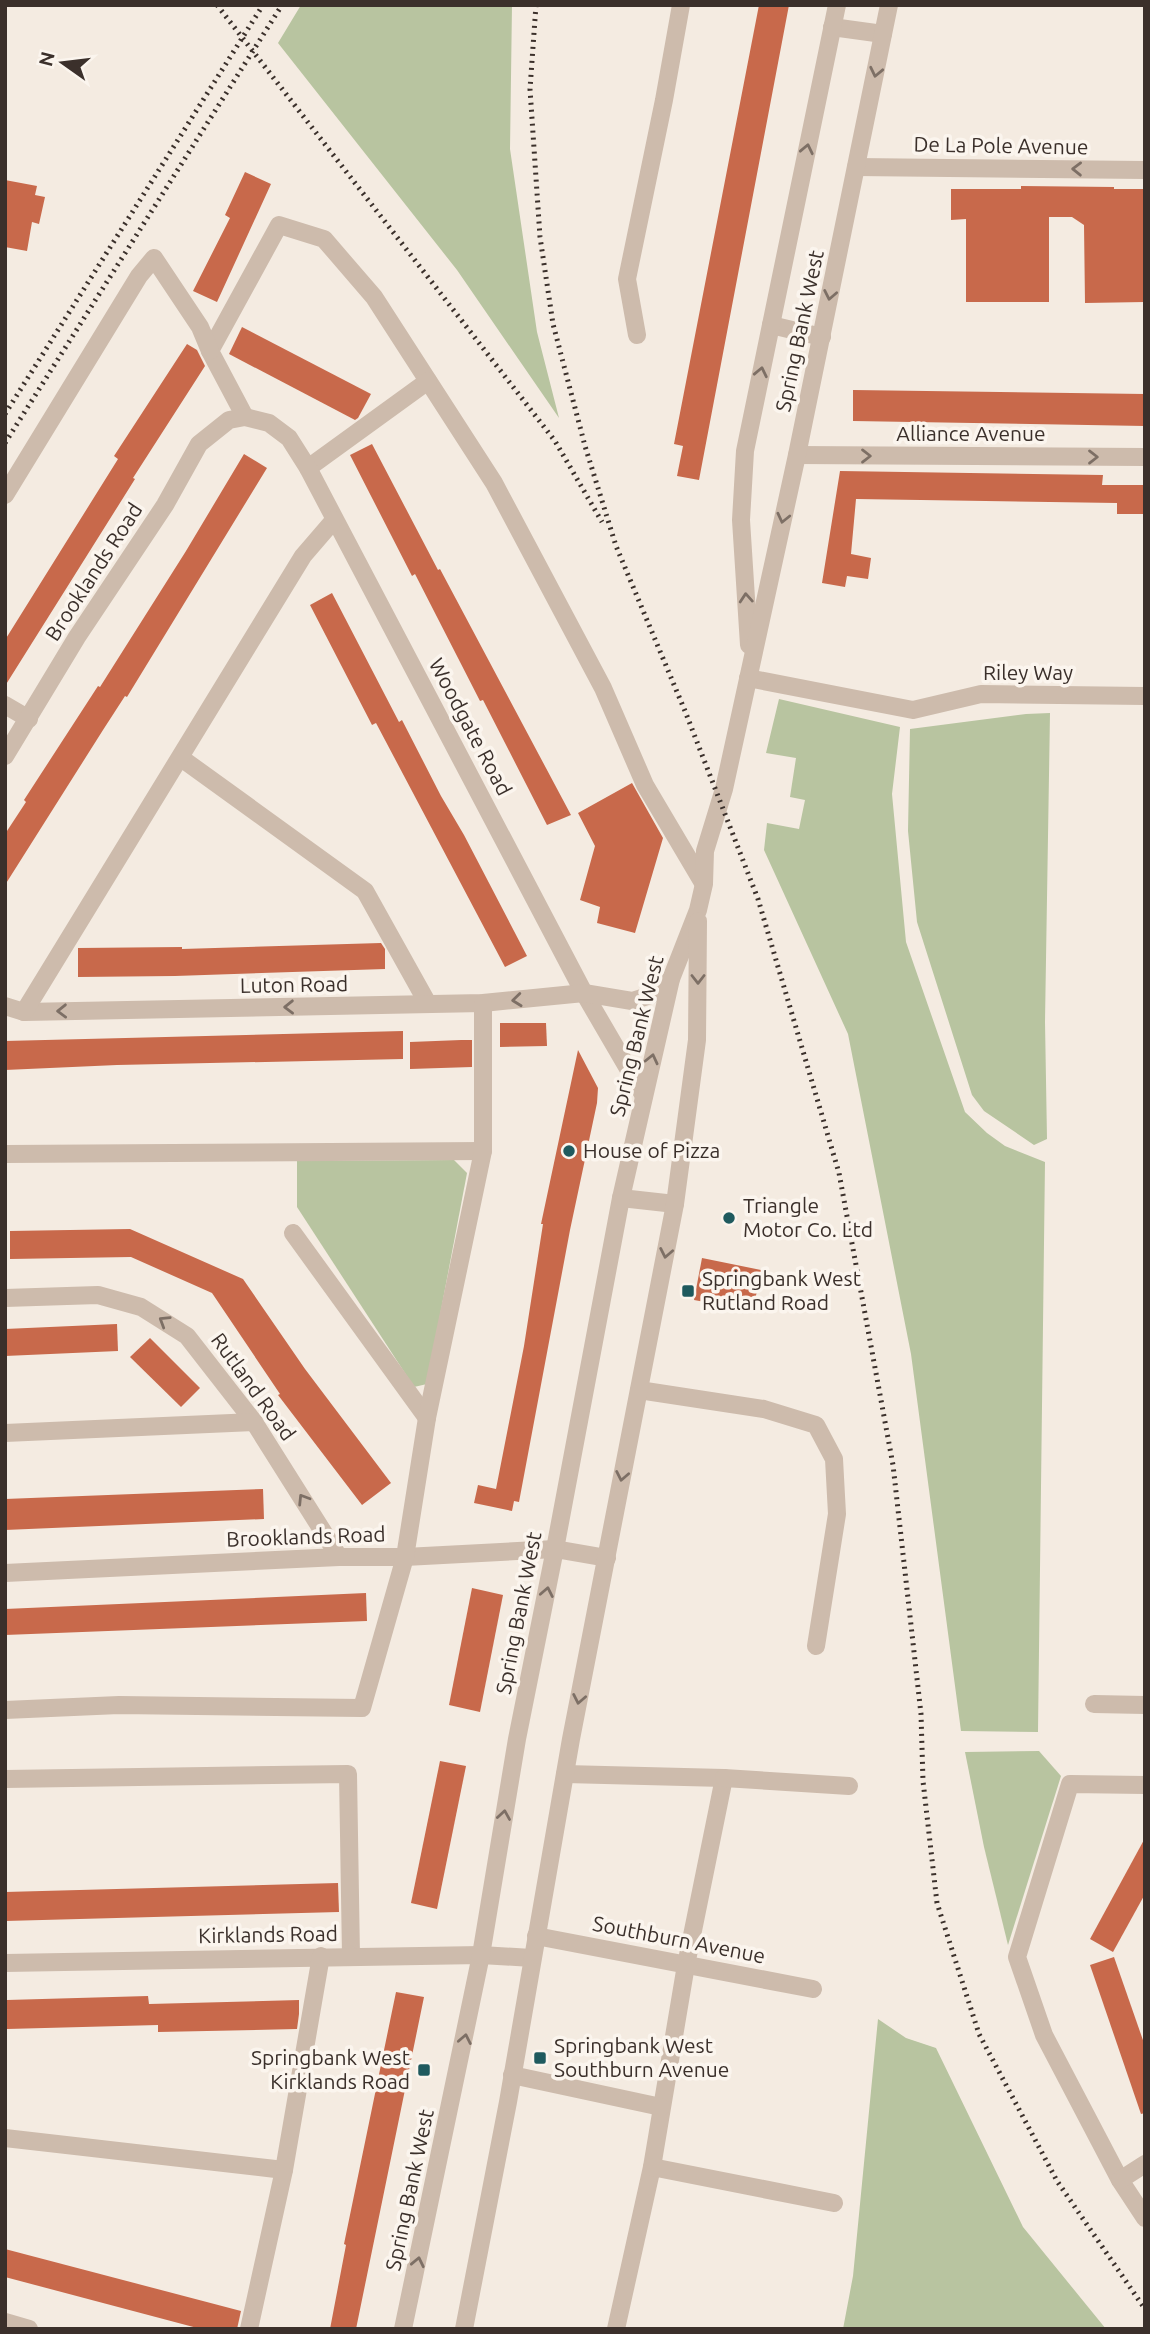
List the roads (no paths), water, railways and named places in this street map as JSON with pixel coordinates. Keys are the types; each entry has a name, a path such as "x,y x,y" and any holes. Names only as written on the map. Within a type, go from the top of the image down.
{"street":[{"path":"637,335 626,279 681,5"},
{"name":"Spring Bank West","path":"749,672 741,520 745,451 837,5"},
{"name":"Spring Bank West","path":"403,2329 481,1955 517,1739 621,1198 671,979 698,911 704,884 705,851 724,789 797,455 889,5"},
{"path":"832,27 883,34"},
{"name":"De La Pole Avenue","path":"856,167 1145,170"},
{"path":"210,351 279,225 324,239 374,297 494,483 603,688 645,785 704,884"},
{"path":"5,495 139,276 154,258 200,327 237,419"},
{"path":"771,325 822,337"},
{"path":"308,468 428,381"},
{"name":"Woodgate Road","path":"237,419 269,422 289,438 308,468 584,993 644,1096"},
{"name":"Brooklands Road","path":"5,756 77,637 165,505 199,444 237,419"},
{"name":"Alliance Avenue","path":"797,455 1145,457"},
{"path":"24,1012 303,556 334,520"},
{"name":"Riley Way","path":"749,672 913,710 981,694 1145,696"},
{"path":"5,705 29,719"},
{"path":"181,758 365,891 428,1004"},
{"name":"Spring Bank West","path":"464,2329 565,1774 676,1204 697,1040 698,911"},
{"name":"Luton Road","path":"5,1006 24,1012 483,1003 584,993 632,1001 651,995 671,979"},
{"path":"5,1710 119,1705 362,1709 405,1558 428,1418 483,1150 483,1003"},
{"path":"5,1154 483,1150"},
{"path":"621,1198 676,1204"},
{"path":"293,1233 428,1418"},
{"name":"Rutland Road","path":"5,1298 97,1295 141,1307 187,1336 254,1422 339,1557"},
{"path":"639,1390 764,1409 816,1425 834,1459 837,1514 816,1646"},
{"path":"5,1433 254,1422"},
{"name":"Brooklands Road","path":"5,1573 339,1557 405,1558 555,1549 607,1558"},
{"path":"1094,1704 1145,1705"},
{"path":"5,1779 348,1774 351,1956"},
{"path":"565,1774 724,1778 849,1786"},
{"path":"616,2329 652,2167 686,1965 724,1778"},
{"path":"1145,1784 1070,1784 1017,1957 1044,2035 1120,2180 1145,2218"},
{"name":"Southburn Avenue","path":"536,1936 813,1989"},
{"name":"Kirklands Road","path":"5,1963 321,1956 481,1955 532,1958"},
{"path":"249,2329 284,2171 321,1956"},
{"path":"512,2075 661,2107"},
{"path":"5,2138 284,2171"},
{"path":"1120,2180 1145,2164"},
{"path":"652,2167 834,2203"},
{"path":"5,2322 29,2329"}],"railway":[{"path":"217,5 555,441 602,522"},
{"path":"5,414 263,5"},
{"path":"5,443 282,5"},
{"path":"536,5 530,89 540,237 553,324 585,446 616,546 685,711 758,899 839,1173 893,1465 921,1714 923,1781 937,1903 979,2034 1057,2181 1145,2309"}],"place":[{"name":"House of Pizza","path":"569,1151"},
{"name":"Triangle Motor Co. Ltd","path":"729,1218"},
{"name":"Springbank West Rutland Road","path":"688,1291"},
{"name":"Springbank West Southburn Avenue","path":"540,2058"},
{"name":"Springbank West Kirklands Road","path":"424,2070"}]}
